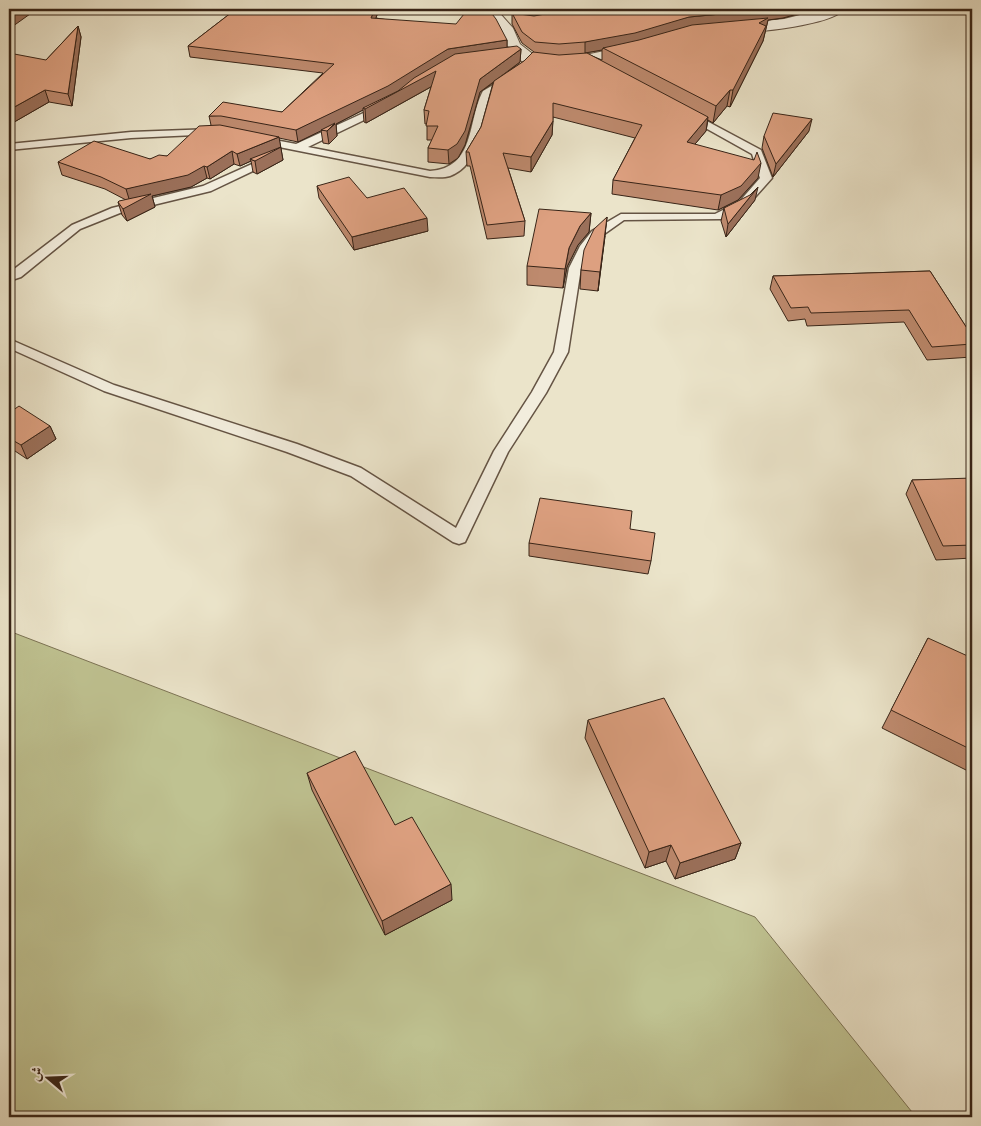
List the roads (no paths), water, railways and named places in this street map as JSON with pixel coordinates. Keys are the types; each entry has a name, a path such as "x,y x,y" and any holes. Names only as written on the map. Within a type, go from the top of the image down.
{"street":[{"path":"488,9 505,28 520,56 558,62 585,60 654,44"},
{"path":"716,31 783,25 826,14 837,9"}],"lane":[{"path":"247,137 430,174 447,173 463,161 472,146 487,93 520,71 520,56"},
{"path":"585,60 602,69"},
{"path":"9,277 16,274 76,227 116,210 207,189 248,168 298,148 394,101"},
{"path":"9,344 109,388 282,445 356,472 459,538 501,451 539,393 561,352 574,268 586,246 596,234 621,217 717,217 742,204 766,178 758,152 679,109"},
{"path":"9,147 131,135 223,132"}]}
